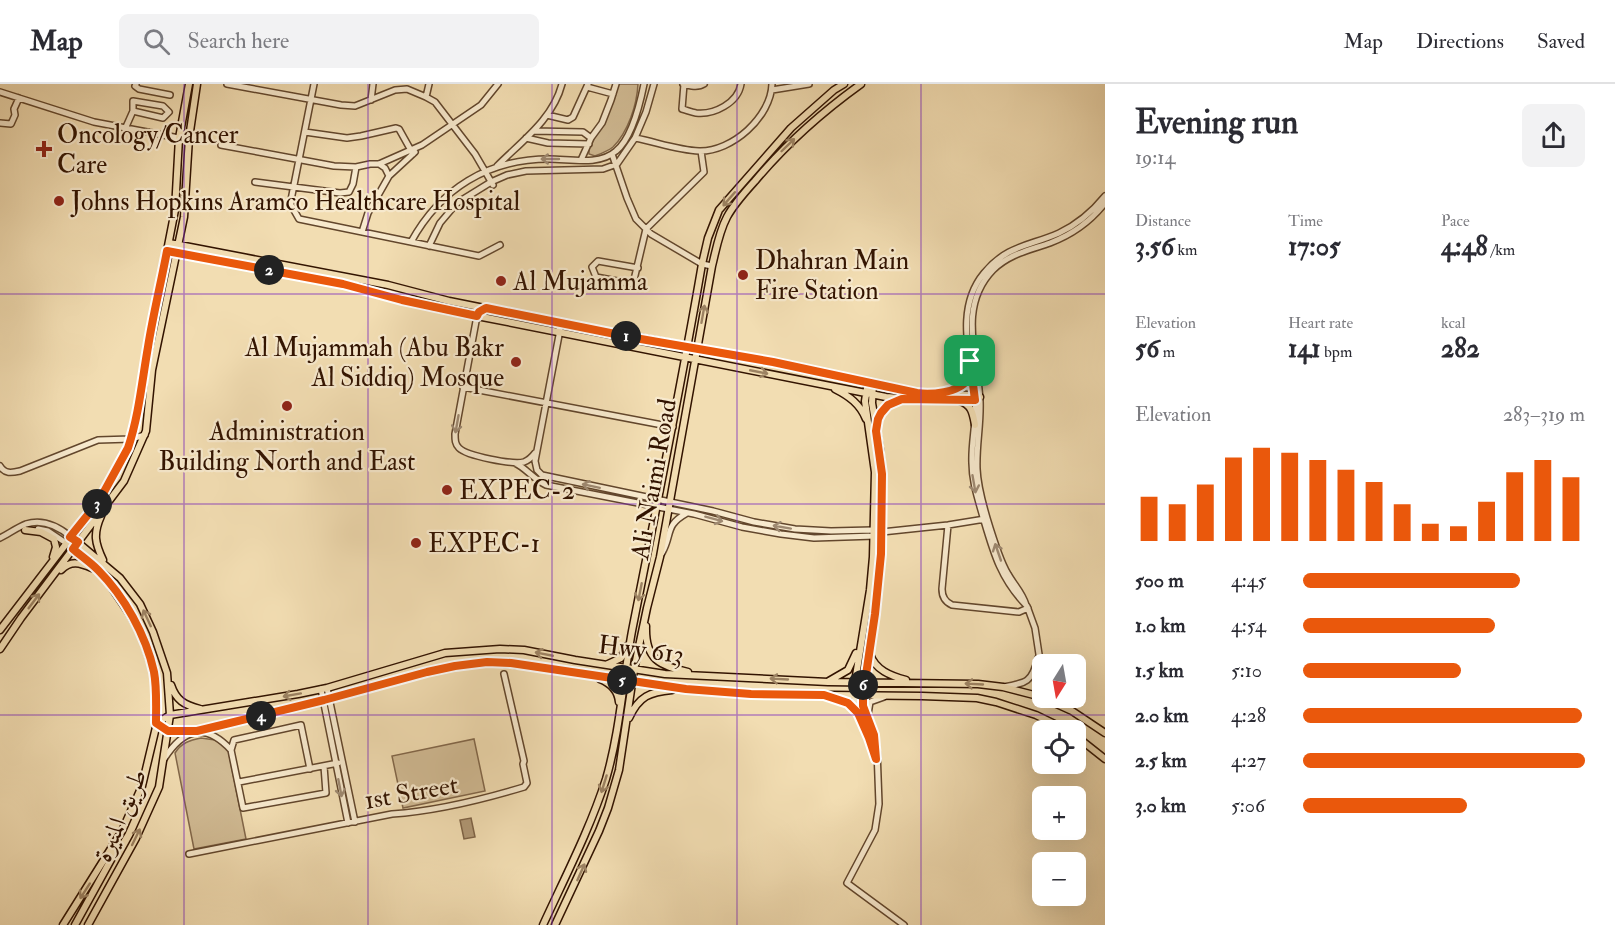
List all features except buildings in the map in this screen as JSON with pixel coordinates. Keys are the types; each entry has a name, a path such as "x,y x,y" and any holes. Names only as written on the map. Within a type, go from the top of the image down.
{"main road":[{"path":"0,630 99,501 128,448 136,420 175,210 179,138 189,84"},
{"path":"0,649 124,481 145,435 152,370 184,217 189,138 197,84"},
{"name":"Ali Naimi Road","path":"543,925 587,828 612,755 625,669 708,238 719,210 791,128 844,84"},
{"name":"Ali Naimi Road","path":"555,925 608,808 619,770 634,670 660,557 694,360 712,266 722,229 738,201 769,165 834,104 861,84"},
{"path":"168,247 343,284 402,300 477,316 869,394 902,399 957,400 976,397"},
{"path":"177,249 388,285 448,301 773,362 917,393 976,397"},
{"path":"932,394 958,388 965,383 970,361"},
{"path":"854,695 872,576 874,472 870,383"},
{"path":"824,384 838,390 856,403 873,431 881,462 882,532 879,579 863,695"},
{"path":"873,431 884,408 902,399"},
{"path":"957,400 966,403 971,409 975,425"},
{"path":"104,564 95,538 97,526 106,505"},
{"path":"25,530 41,532 54,539 56,547 50,563"},
{"path":"70,537 120,578 140,604 156,639 173,691 181,703 203,710"},
{"name":"طريق المنيرة","path":"63,925 122,831 142,786 156,723 156,688 150,657 131,616 108,582 66,543"},
{"path":"47,583 69,564 79,563 97,570"},
{"path":"647,608 646,636 653,656 664,666 703,675"},
{"path":"605,665 621,658 632,634"},
{"path":"828,682 852,665 862,639"},
{"path":"869,647 872,660 888,674 918,683"},
{"name":"Hwy 613","path":"156,723 170,715 324,688 445,653 475,650 524,650 664,674 828,682 978,684 1003,687 1034,695 1072,711 1105,733"},
{"path":"156,723 168,731 197,731 427,672 487,662 511,663 686,689 751,694 977,698 1036,714 1048,720"},
{"path":"167,673 170,715"},
{"path":"591,675 606,681 614,689 618,698 619,711"},
{"path":"625,727 632,710 642,699 654,693 686,689"},
{"name":"طريق المنيرة","path":"88,925 141,828 159,787 170,715"},
{"path":"1086,744 1105,759"},
{"path":"75,925 113,856 122,831"}],"street":[{"path":"136,84 135,86 139,89 170,94"},
{"path":"227,84 257,87 340,105 355,106 406,87 435,102 476,154 492,184"},
{"path":"314,84 291,200 291,205 299,219 479,255 500,245"},
{"path":"371,100 373,84"},
{"path":"426,97 429,84"},
{"path":"362,232 368,213 389,176 412,152 481,105 498,84"},
{"path":"496,168 542,123 559,96 562,84"},
{"path":"581,160 602,123 616,84"},
{"path":"411,242 420,225 434,207 467,180 484,171 528,160 605,159 617,151 627,136 639,107 644,84"},
{"path":"429,246 440,223 457,203 507,175 526,171 603,169 617,164 635,138 654,84"},
{"path":"704,84 702,86 684,84 682,109 698,113 715,110 734,100 741,84"},
{"path":"627,136 701,151 733,141 754,125 769,101 772,87 807,84"},
{"path":"547,115 568,120 573,117 587,85 613,94"},
{"path":"0,92 94,122 189,138"},
{"path":"0,123 11,124 19,98"},
{"path":"125,129 133,111 133,102 163,106 169,112 163,118 133,111"},
{"path":"542,123 544,141"},
{"path":"305,132 348,138 396,128 399,129 412,152"},
{"path":"534,131 583,132 590,141"},
{"path":"526,138 544,141 590,141"},
{"path":"221,145 299,161 356,167 379,164 412,152"},
{"path":"638,268 598,261 591,267 596,277 633,284 638,268 646,230 704,172 701,151"},
{"path":"612,154 636,219 651,234 676,250 702,264 712,266"},
{"path":"379,164 385,168 389,176"},
{"path":"255,182 340,193 349,192 356,167"},
{"path":"986,519 977,473 981,413 976,397 966,328 974,288 985,272 1001,256 1011,250 1058,234 1081,221 1105,196"},
{"path":"1039,654 1035,628 1023,594 1004,566 973,476 972,453 976,397 971,319 975,300 983,283 1001,263 1021,252 1052,242 1073,231 1105,203"},
{"path":"486,308 477,316 455,434 458,447 470,454 515,463 546,485 669,506 713,511 754,522 795,529 873,533"},
{"path":"554,322 559,327 559,333 535,466 542,475 657,504"},
{"path":"464,387 673,427"},
{"path":"0,466 9,474 98,440 131,439 145,435"},
{"path":"515,463 526,461 537,449"},
{"path":"669,506 742,527 803,537 834,538 986,519"},
{"path":"660,557 666,546 670,528 676,519 687,513"},
{"path":"0,538 27,524 39,522 54,526 70,537"},
{"path":"948,525 942,589 945,601 952,605 1019,612 1027,606"},
{"path":"13,532 48,531 66,543"},
{"name":"1st Street","path":"189,854 392,814 444,807 524,788 527,783 524,761 504,674"},
{"path":"1003,687 1022,683 1032,676"},
{"path":"324,688 343,761 355,822"},
{"path":"824,695 848,703 858,713"},
{"path":"854,695 858,713 876,759"},
{"path":"863,695 863,706 874,735 879,788 878,819 870,841 847,883 904,925"},
{"path":"870,724 868,712 870,702 888,696"},
{"path":"327,699 336,763 348,823"},
{"path":"1068,708 1072,711"},
{"path":"231,750 234,740 301,725 310,769"},
{"path":"164,759 172,745 197,731 223,741 231,750 243,808 326,793 324,766"},
{"path":"239,782 343,761"}],"shaded area":[{"path":"618,84 638,84 631,118 613,147 595,156 589,154 589,147 606,118"},
{"path":"201,738 215,740 228,749 246,839 194,849 175,753 186,742"},
{"path":"474,739 485,791 403,808 392,756"},
{"path":"471,818 475,837 464,839 460,820"}],"place":[{"name":"Oncology/Cancer Care","path":"44,149"},
{"name":"Johns Hopkins Aramco Healthcare Hospital","path":"59,201"},
{"name":"Dhahran Main Fire Station","path":"743,275"},
{"name":"Al Mujamma","path":"501,281"},
{"name":"Al Mujammah (Abu Bakr Al Siddiq) Mosque","path":"516,362"},
{"name":"Administration Building North and East","path":"287,406"},
{"name":"EXPEC-2","path":"447,490"},
{"name":"EXPEC-1","path":"416,543"}],"route":[{"path":"167,251 343,284 402,300 477,316 486,308 635,338 773,362 917,393 932,394 962,386 968,378 970,361 975,400 902,399 884,408 878,419 876,431 882,474 881,554 863,695 863,706 874,735 876,759 854,707 843,700 824,695 751,694 686,689 511,663 487,662 427,672 197,731 168,731 156,723 154,672 143,639 119,597 97,570 73,549 78,542 70,537 99,501 128,448 136,420 167,251"}]}
